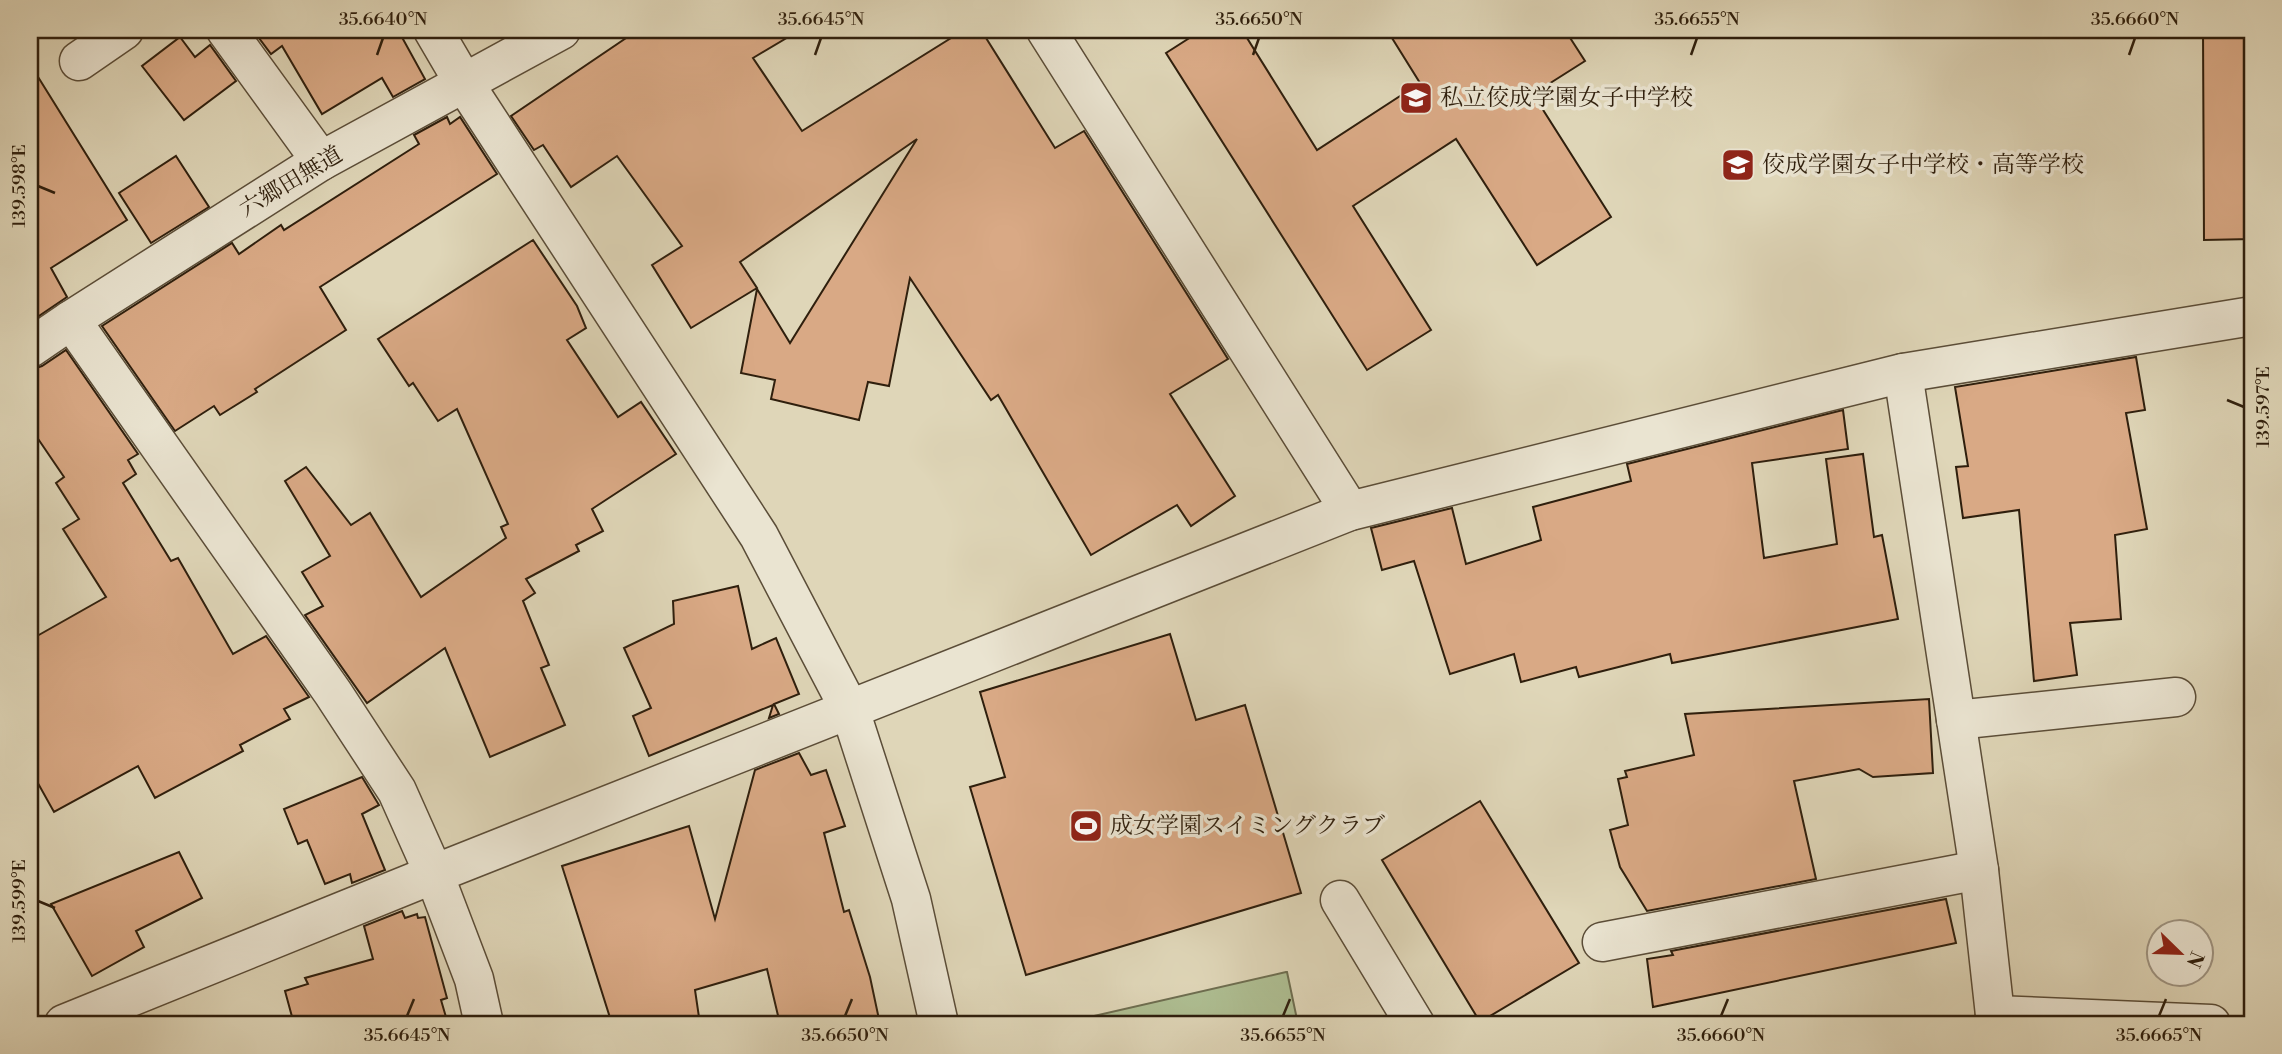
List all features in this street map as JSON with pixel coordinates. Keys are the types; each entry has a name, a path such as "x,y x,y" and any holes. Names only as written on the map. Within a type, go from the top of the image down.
{"street":[{"path":"79,61 124,30"},
{"path":"226,30 321,161"},
{"path":"433,30 464,83 759,536 850,710 911,899 939,1024"},
{"name":"六郷田無道","path":"30,348 321,161 561,30"},
{"path":"1046,30 1350,511"},
{"path":"64,1024 433,874 1350,511 1903,373 2252,316"},
{"path":"71,320 333,694 397,791 474,979 484,1024"},
{"path":"1903,373 1979,870 1996,1020 2211,1024"},
{"path":"1956,720 2176,697"},
{"path":"1602,943 1979,870"},
{"path":"1340,900 1415,1024"}],"green space":[{"path":"1286,972 1298,1024 1059,1024"}],"building":[{"path":"253,30 398,30 425,79 393,97 382,78 322,114 282,46 271,54"},
{"path":"638,30 800,30 753,58 802,131 964,30 981,30 1055,148 1084,131 1228,359 1170,394 1235,496 1191,526 1177,505 1091,555 998,395 991,400 910,278 889,386 868,382 859,420 771,399 775,380 741,373 757,289 790,343 917,139 740,262 757,288 691,328 652,265 682,246 617,156 571,187 543,145 534,150 511,116"},
{"path":"1202,30 1242,30 1317,150 1420,83 1387,30 1565,30 1585,61 1533,94 1611,217 1537,265 1456,139 1353,206 1431,330 1367,370 1166,53"},
{"path":"2203,30 2252,30 2252,239 2204,240"},
{"path":"180,37 195,57 210,45 236,81 184,120 142,66"},
{"path":"30,64 127,220 51,268 67,297 30,322"},
{"path":"447,117 450,124 460,117 497,174 320,287 346,330 220,415 214,406 175,431 102,326 232,243 239,254 281,225 284,230 419,144 414,135"},
{"path":"176,156 209,207 151,243 119,193"},
{"path":"533,240 577,306 586,328 567,340 618,417 641,402 676,454 592,509 603,531 576,545 579,551 526,579 535,593 523,601 549,665 541,668 565,725 490,757 445,648 367,703 305,615 323,606 302,572 330,556 285,481 306,467 351,525 370,513 421,597 506,538 501,527 508,524 457,409 438,421 413,383 409,386 378,339"},
{"path":"66,350 138,454 128,460 136,474 123,483 171,561 178,558 233,654 266,636 309,697 284,709 290,719 240,745 243,751 155,798 138,766 54,812 30,769 30,640 106,597 63,529 79,519 56,483 64,477 30,427 30,370 42,366"},
{"path":"2136,357 2145,410 2126,413 2147,529 2115,535 2121,619 2070,623 2077,675 2034,681 2019,510 1963,518 1956,467 1968,466 1955,387"},
{"path":"1843,410 1848,449 1752,463 1764,558 1837,544 1826,459 1863,454 1874,537 1882,535 1898,619 1672,663 1670,654 1579,677 1576,667 1521,682 1514,654 1450,674 1414,561 1382,570 1371,528 1452,508 1466,564 1541,540 1533,507 1631,481 1627,464"},
{"path":"738,586 752,649 776,638 799,694 774,704 779,714 769,718 773,705 649,756 633,716 651,708 624,648 674,624 673,601"},
{"path":"1170,634 1196,720 1245,705 1301,893 1026,975 970,787 1005,777 980,692"},
{"path":"1929,699 1933,773 1873,777 1859,769 1794,781 1816,879 1647,911 1620,867 1610,830 1628,825 1618,779 1627,777 1625,771 1694,755 1685,714"},
{"path":"799,753 811,775 826,770 845,826 824,833 844,912 849,910 870,977 880,1024 780,1024 767,969 695,990 700,1024 612,1024 562,866 689,826 715,919 755,770"},
{"path":"362,777 379,805 362,814 385,870 352,883 350,874 325,884 307,840 298,844 284,809"},
{"path":"1480,801 1579,963 1480,1022 1382,860"},
{"path":"179,852 202,898 136,931 144,947 92,976 51,904"},
{"path":"1946,899 1956,943 1653,1007 1647,959 1673,955 1671,951"},
{"path":"402,911 405,918 417,914 418,918 425,917 447,998 441,1000 448,1024 294,1024 285,991 308,984 305,978 373,959 364,926"}],"place":[{"name":"私立佼成学園女子中学校","path":"1416,98"},
{"name":"佼成学園女子中学校・高等学校","path":"1738,165"},
{"name":"成女学園スイミングクラブ","path":"1086,826"}]}
